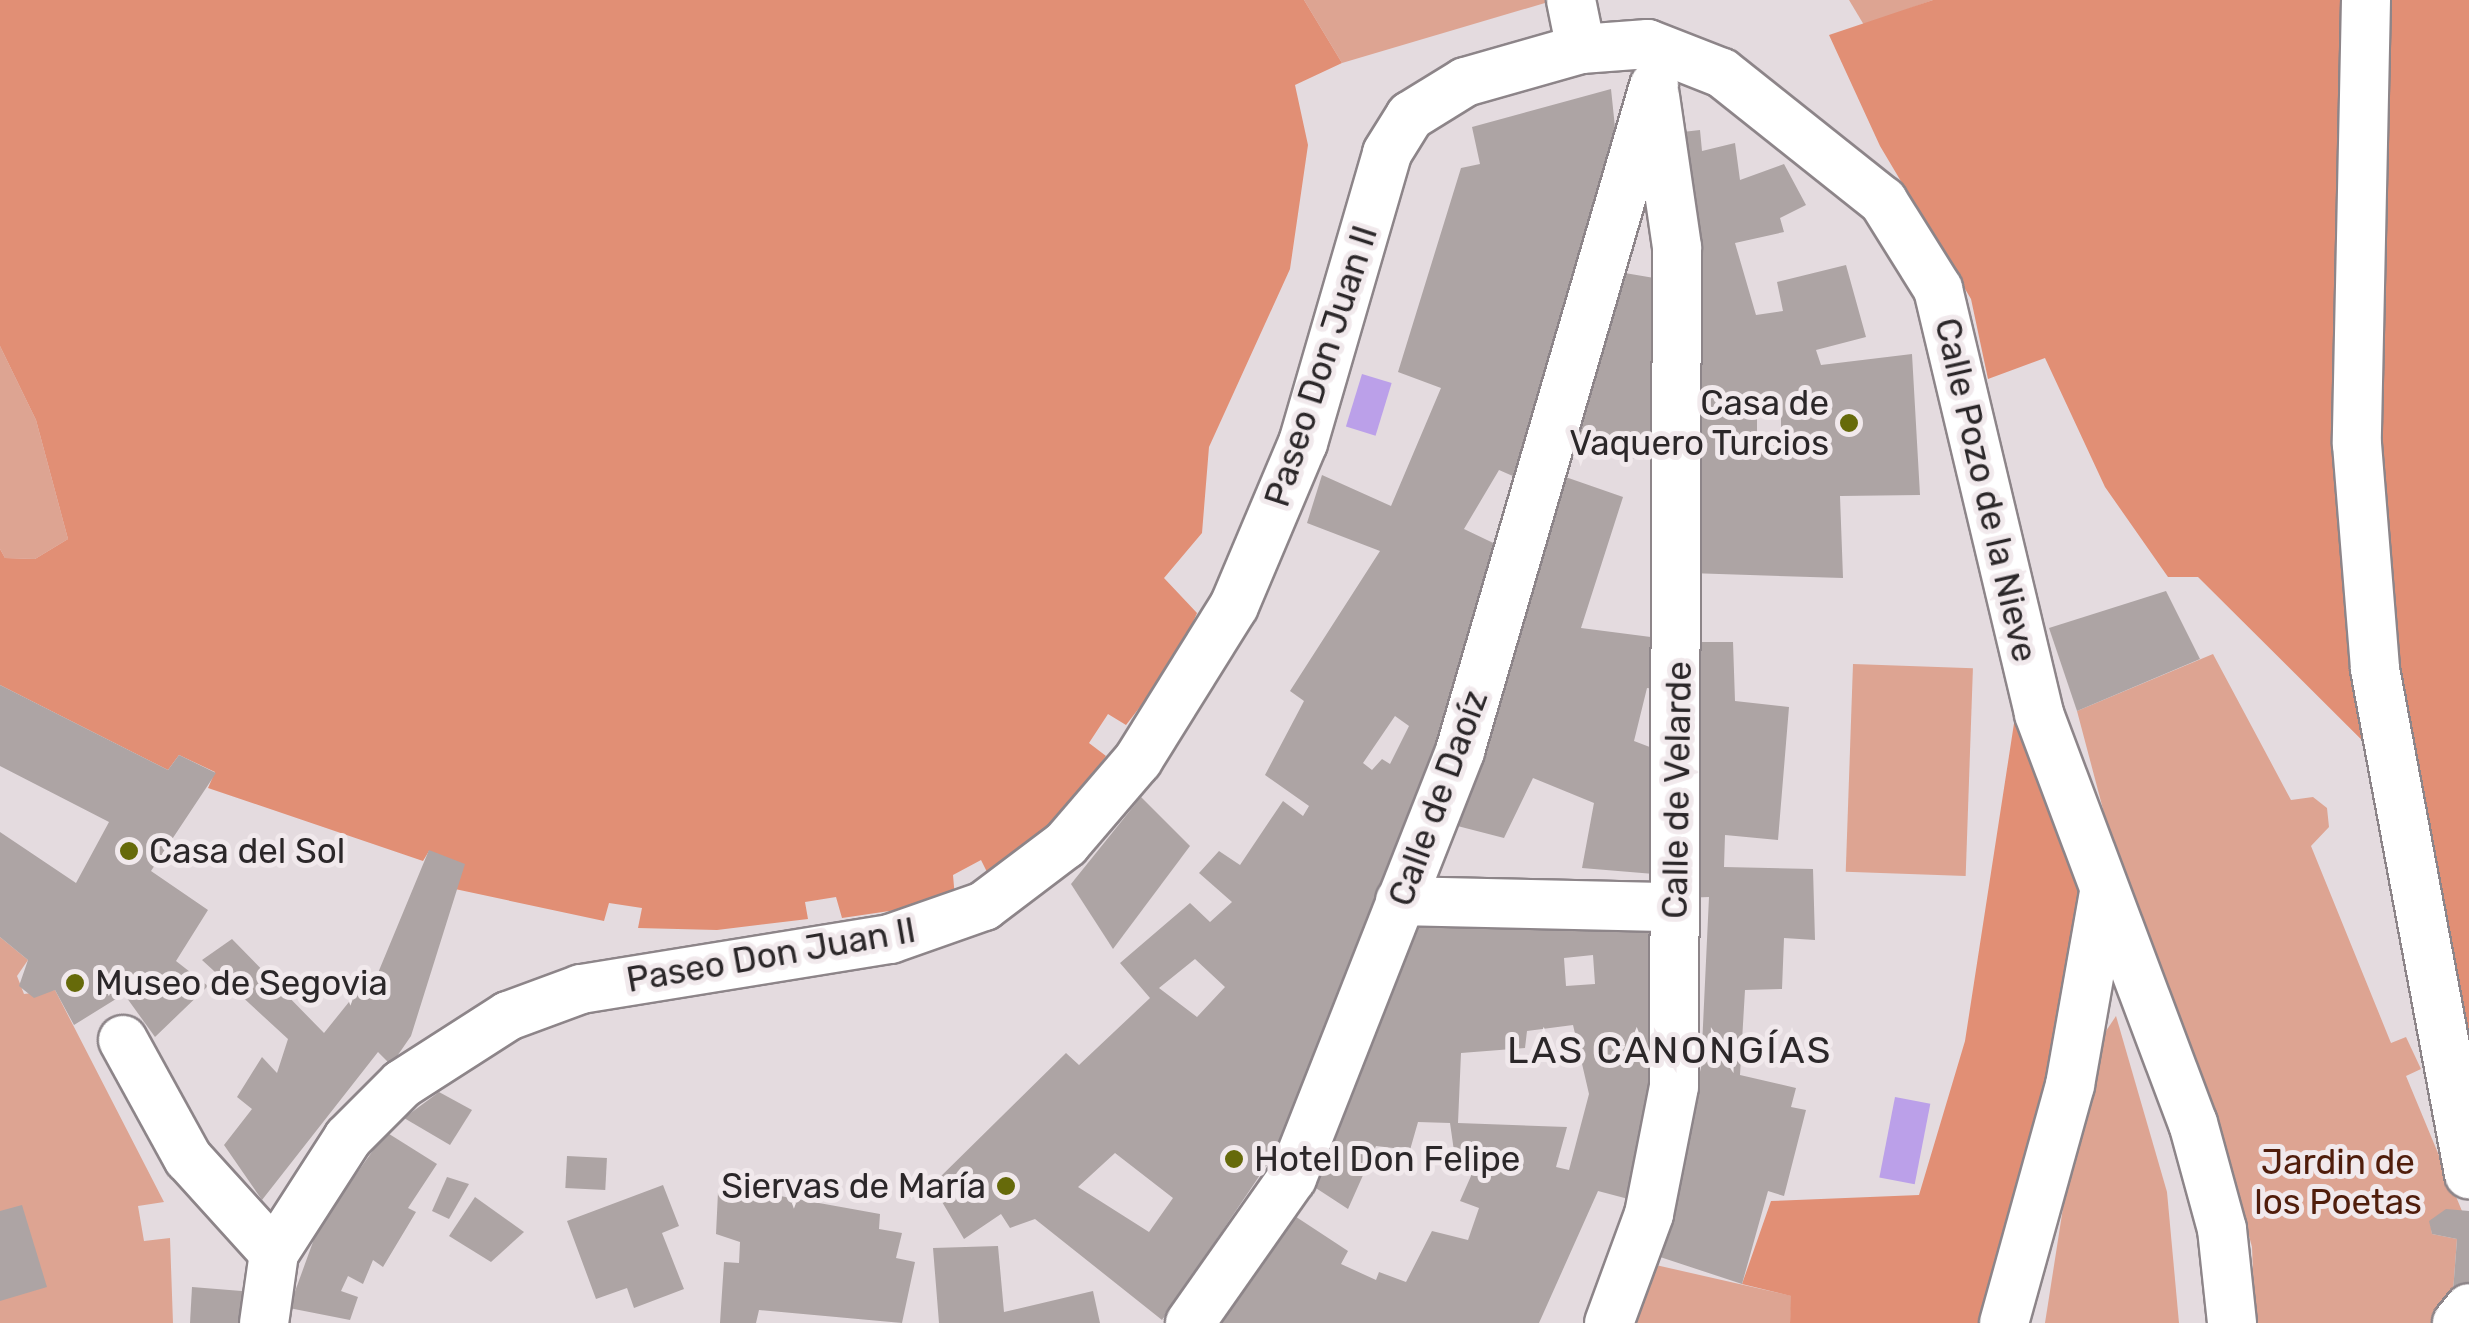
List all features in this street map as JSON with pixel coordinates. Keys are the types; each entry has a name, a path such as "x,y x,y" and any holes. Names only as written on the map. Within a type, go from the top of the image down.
{"street":[{"path":"1571,0 1581,49"},
{"path":"2366,0 2357,444 2375,669 2469,1174"},
{"name":"Paseo Don Juan II","path":"274,1254 348,1138 402,1084 508,1016 581,989 908,933 984,906 1066,844 1138,760 1234,606 1303,443 1398,135 1444,90 1581,49 1651,65"},
{"name":"Calle Pozo de la Nieve","path":"1651,65 1689,56 1756,96 1883,201 1912,242 1954,334 2039,714 2193,1123 2222,1229 2232,1323"},
{"name":"Calle de Daoíz","path":"1190,1323 1292,1178 1460,751 1563,415 1604,239 1651,65"},
{"name":"Calle de Velarde","path":"1609,1323 1649,1214 1674,1086 1672,907 1680,730 1677,246 1651,65"},
{"path":"2004,1323 2070,1085 2105,888"},
{"path":"1400,901 1672,907"},
{"path":"122,1040 188,1158 274,1254 264,1323"},
{"path":"2457,1323 2469,1308"}],"green space":[{"path":"1304,0 1555,0 1342,63"},
{"path":"1849,0 1933,0 1864,25"},
{"path":"0,346 36,420 68,539 35,559 5,558 0,549"},
{"name":"Jardin de los Poetas","path":"2213,654 2291,800 2313,797 2327,808 2329,827 2311,846 2391,1043 2406,1037 2421,1069 2406,1076 2462,1211 2430,1221 2432,1234 2457,1239 2453,1292 2433,1323 2255,1323 2252,1247 2217,1117 2117,862 2077,711"},
{"path":"1853,664 1973,668 1966,876 1846,872"},
{"path":"0,937 28,960 17,976 24,994 55,990 164,1202 138,1206 144,1241 170,1238 173,1323 0,1323"},
{"path":"2116,1016 2167,1192 2179,1323 2045,1323 2086,1061"},
{"path":"1647,1263 1792,1296 1790,1323 1623,1323"}],"shaded area":[{"path":"0,0 1304,0 1342,63 1295,85 1308,145 1290,269 1209,447 1202,533 1164,578 1197,613 1177,659 1126,725 1108,714 1089,743 1106,756 1038,847 991,880 981,860 953,875 955,898 930,905 842,918 836,897 805,902 808,919 717,930 638,928 642,908 609,903 604,921 455,889 429,851 423,861 208,788 215,772 179,755 168,770 0,685 0,549 5,558 35,559 68,539 36,420 0,346"},
{"path":"1933,0 2469,0 2469,1057 2414,792 2198,577 2168,577 2105,487 2045,358 1988,379 1971,299 1880,146 1829,35"},
{"path":"1362,374 1392,383 1376,436 1346,427"},
{"path":"2017,704 2093,887 2043,1160 1986,1323 1790,1323 1791,1296 1742,1284 1771,1201 1919,1195 1965,1041"},
{"path":"1895,1097 1930,1104 1915,1184 1879,1177"}],"building":[{"path":"1611,89 1618,156 1531,484 1499,470 1464,529 1510,551 1308,1104 1162,1320 1035,1219 1010,1228 1001,1214 964,1239 932,1185 1066,1053 1079,1065 1150,998 1120,963 1190,903 1210,922 1232,902 1199,873 1219,851 1240,865 1283,801 1303,816 1309,806 1265,775 1304,701 1290,691 1380,551 1307,523 1322,475 1391,506 1441,388 1398,372 1461,168 1480,164 1472,127","holes":["1395,716 1409,726 1390,764 1382,759 1372,770 1363,763","1195,959 1225,987 1197,1017 1159,988","1115,1153 1173,1198 1149,1232 1078,1187"]},
{"path":"1700,130 1702,151 1735,143 1740,180 1784,164 1806,205 1780,218 1784,232 1735,243 1756,315 1783,311 1777,282 1846,265 1866,337 1816,350 1821,365 1912,354 1920,495 1840,496 1843,578 1689,573 1674,133","holes":["1757,410 1781,410 1781,437 1757,436"]},
{"path":"1613,271 1666,280 1664,451 1637,446 1636,459 1566,448"},
{"path":"1554,473 1623,497 1581,628 1674,640 1673,691 1647,688 1634,741 1668,754 1695,642 1733,642 1735,701 1789,707 1778,840 1725,835 1724,867 1813,869 1815,940 1784,938 1782,989 1745,990 1740,1075 1796,1088 1791,1107 1806,1110 1784,1196 1768,1191 1742,1284 1651,1254 1701,1068 1709,897 1682,898 1666,875 1582,868 1594,803 1533,778 1504,838 1442,822"},
{"path":"2166,591 2200,659 2077,711 2049,628"},
{"name":"Casa del Sol","path":"0,685 168,770 179,755 216,773 151,871 208,910 176,961 208,986 155,1037 124,994 74,1025 55,990 34,998 19,986 28,960 0,937 0,832 76,883 109,822 0,766"},
{"path":"1141,797 1190,846 1113,949 1071,884"},
{"path":"429,850 465,864 411,1036 391,1065 378,1052 262,1200 224,1145 252,1109 237,1097 262,1057 277,1073 288,1039 202,960 232,939 324,1033 357,992 368,997"},
{"path":"1407,910 1668,918 1667,1014 1636,1201 1598,1191 1539,1323 1202,1323 1281,1207 1348,1251 1341,1264 1376,1280 1379,1272 1406,1282 1432,1231 1468,1240 1479,1208 1460,1201 1478,1160 1455,1158 1450,1123 1418,1122 1410,1150 1376,1146 1348,1209 1299,1177","holes":["1593,955 1595,984 1566,986 1564,958","1573,1025 1589,1094 1569,1170 1556,1167 1567,1127 1458,1123 1461,1053 1525,1048 1527,1031"]},
{"path":"439,1092 472,1110 450,1145 404,1118"},
{"path":"386,1132 437,1164 408,1208 416,1212 383,1267 373,1260 363,1284 348,1276 341,1291 358,1297 350,1320 289,1308 318,1228"},
{"path":"567,1156 607,1158 605,1190 565,1188"},
{"path":"447,1177 469,1184 449,1219 432,1211"},
{"path":"663,1185 679,1226 662,1233 684,1289 634,1308 627,1288 596,1299 567,1221"},
{"path":"753,1191 880,1214 879,1229 902,1233 896,1258 915,1262 902,1323 759,1310 756,1323 720,1323 724,1262 739,1263 740,1242 716,1234 718,1192 752,1199"},
{"path":"475,1197 524,1232 491,1262 449,1236"},
{"path":"22,1205 47,1287 0,1301 0,1211"},
{"path":"2446,1209 2469,1211 2469,1293 2453,1292 2457,1239 2432,1234 2429,1221"},
{"path":"998,1246 1004,1312 1093,1291 1100,1323 939,1323 933,1248"},
{"path":"192,1287 254,1292 252,1323 190,1323"}],"place":[{"name":"Casa de Vaquero Turcios","path":"1849,423"},
{"name":"Casa del Sol","path":"129,851"},
{"name":"Museo de Segovia","path":"75,983"},
{"name":"Hotel Don Felipe","path":"1234,1159"},
{"name":"Siervas de María","path":"1006,1186"}],"district":[{"name":"LAS CANONGÍAS","path":"1670,1051"}]}
